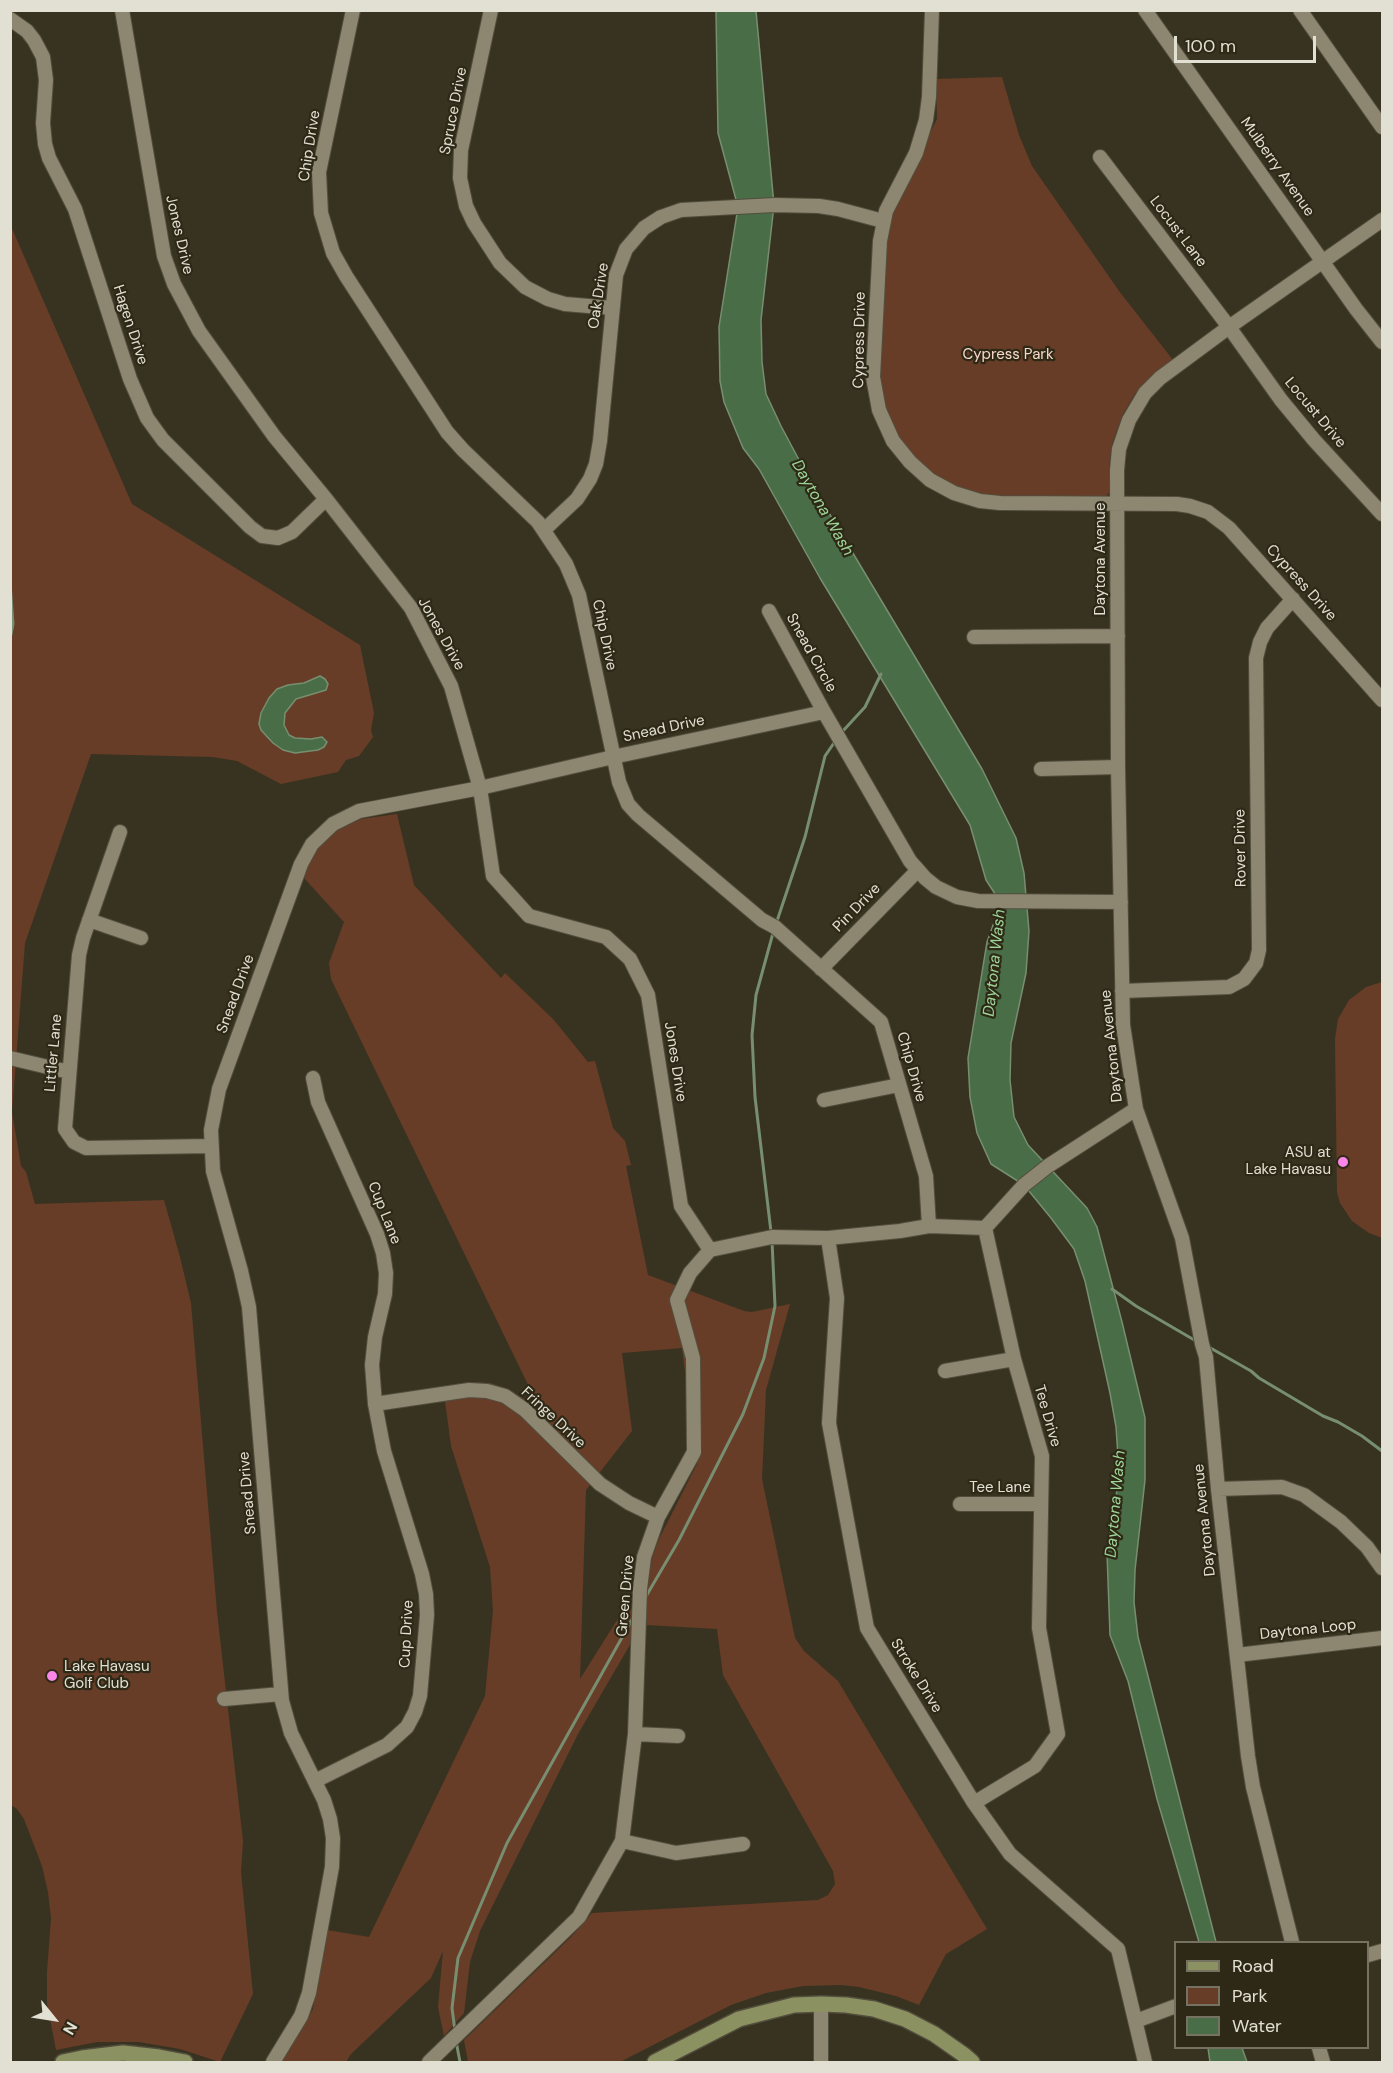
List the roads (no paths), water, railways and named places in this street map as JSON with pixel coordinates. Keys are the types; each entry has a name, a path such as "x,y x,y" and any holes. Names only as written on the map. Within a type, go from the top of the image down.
{"main road":[{"path":"655,2062 739,2019 794,2005 821,2004 874,2009 905,2019 934,2034 972,2062"},
{"path":"63,2062 123,2053 159,2056 185,2062"}],"street":[{"name":"Jones Drive","path":"122,10 164,256 185,309 274,436 411,608 451,686 480,788 493,876 529,916 606,937 630,959 648,995 681,1206 710,1250"},
{"name":"Chip Drive","path":"353,10 319,172 321,213 328,240 346,276 447,432 544,530 566,564 579,595 621,792 634,812 762,920 776,927 881,1022 926,1176 929,1226"},
{"name":"Spruce Drive","path":"491,10 461,150 460,178 466,206 474,223 500,263 525,287 540,296 565,304 612,308"},
{"name":"Cypress Drive","path":"932,10 926,120 920,143 889,203 880,241 873,383 877,403 893,441 905,457 942,487 980,501 1177,504 1208,512 1229,528 1383,700"},
{"name":"Mulberry Avenue","path":"1145,10 1356,309 1383,342"},
{"path":"1307,13 1383,127"},
{"name":"Hagen Drive","path":"10,19 34,40 43,57 46,80 43,123 49,158 75,208 126,368 147,418 163,440 261,536 278,538 292,532 326,500"},
{"name":"Locust Lane","path":"1100,157 1229,327"},
{"name":"Oak Drive","path":"544,530 577,499 590,479 596,464 618,269 630,243 649,224 674,212 695,208 802,205 838,209 883,221"},
{"name":"Daytona Avenue","path":"1292,1941 1253,1787 1218,1489 1206,1357 1182,1238 1136,1109 1123,1025 1118,767 1117,470 1119,449 1129,420 1152,385 1229,327 1383,220"},
{"name":"Locust Drive","path":"1229,327 1281,400 1314,440 1383,514"},
{"name":"Rover Drive","path":"1122,991 1226,988 1244,979 1256,963 1258,950 1256,658 1267,628 1293,599"},
{"name":"Snead Circle","path":"769,611 824,712"},
{"path":"974,637 1118,636"},
{"path":"824,712 917,871 943,891 971,900 1001,903 1121,902"},
{"name":"Snead Drive","path":"273,2062 301,2016 307,2001 332,1867 333,1838 330,1819 315,1781 291,1733 281,1694 249,1307 216,1185 211,1146 212,1116 219,1089 301,864 312,844 333,824 359,811 480,788 824,712"},
{"path":"1041,769 1118,767"},
{"name":"Littler Lane","path":"120,832 79,955 64,1125 68,1136 80,1146 93,1149 211,1146"},
{"name":"Pin Drive","path":"821,969 917,871"},
{"path":"89,920 141,938"},
{"path":"10,1058 69,1072"},
{"name":"Cup Lane","path":"313,1078 318,1102 377,1234 383,1253 386,1273 385,1294 375,1337 373,1358 375,1404"},
{"path":"824,1100 899,1085"},
{"path":"710,1250 772,1237 828,1238 929,1226 985,1227 1024,1185 1048,1166 1136,1109"},
{"name":"Tee Drive","path":"974,1803 1035,1766 1058,1734 1039,1628 1042,1456 1014,1359 985,1227"},
{"name":"Stroke Drive","path":"828,1238 837,1298 829,1423 867,1628 974,1803 1010,1854 1118,1949 1145,2062"},
{"name":"Green Drive","path":"429,2062 579,1917 622,1841 635,1734 640,1589 644,1557 658,1517 694,1452 693,1358 677,1300 690,1273 710,1250"},
{"path":"945,1371 1014,1359"},
{"name":"Fringe Drive","path":"375,1404 469,1390 499,1394 520,1406 600,1484 629,1503 658,1517"},
{"name":"Cup Drive","path":"315,1781 396,1739 413,1717 420,1696 427,1615 425,1584 384,1451 375,1404"},
{"path":"1218,1489 1282,1487 1304,1495 1348,1528 1367,1547 1383,1569"},
{"name":"Tee Lane","path":"960,1504 1040,1504"},
{"name":"Daytona Loop","path":"1237,1655 1383,1638"},
{"path":"224,1699 281,1694"},
{"path":"635,1734 678,1736"},
{"path":"622,1841 676,1853 743,1844"},
{"path":"821,2004 821,2062"},
{"path":"1136,2021 1174,2007"}],"water":[{"name":"Daytona Wash","path":"716,11 756,11 774,205 761,320 762,362 766,394 814,488 982,769 1016,838 1024,873 1029,931 1026,973 1011,1043 1010,1080 1014,1117 1028,1145 1087,1208 1097,1227 1122,1322 1145,1418 1145,1480 1135,1570 1134,1602 1138,1637 1216,1941 1199,1941 1157,1799 1128,1681 1110,1635 1107,1553 1117,1490 1116,1427 1085,1281 1074,1249 1024,1185 991,1164 977,1133 970,1097 968,1058 987,942 1001,903 986,880 970,825 820,578 759,469 743,448 724,402 720,381 719,327 738,207 718,133"},
{"path":"320,676 328,684 326,690 296,699 285,713 284,725 289,735 295,738 322,737 327,742 318,750 295,753 283,750 261,730 259,724 261,713 277,689 304,683"},
{"path":"1208,2049 1242,2049 1247,2062 1210,2062"}],"waterway":[{"path":"10,583 13,624 10,639"},
{"path":"842,732 865,707 881,674"},
{"path":"776,924 805,837 825,756 836,740"},
{"path":"771,1232 755,1097 752,1035 756,995 773,933"},
{"path":"645,1598 679,1540 743,1414 764,1358 775,1306 772,1241"},
{"path":"1112,1289 1136,1306 1196,1341"},
{"path":"1207,1346 1323,1416 1362,1436 1382,1451"},
{"path":"455,2031 452,2008 458,1958 507,1843 634,1616"},
{"path":"456,2041 460,2062"}],"place":[{"name":"ASU at Lake Havasu","path":"1343,1162"},
{"name":"Lake Havasu Golf Club","path":"52,1676"}],"park label":[{"name":"Cypress Park","path":"1008,355"}]}
